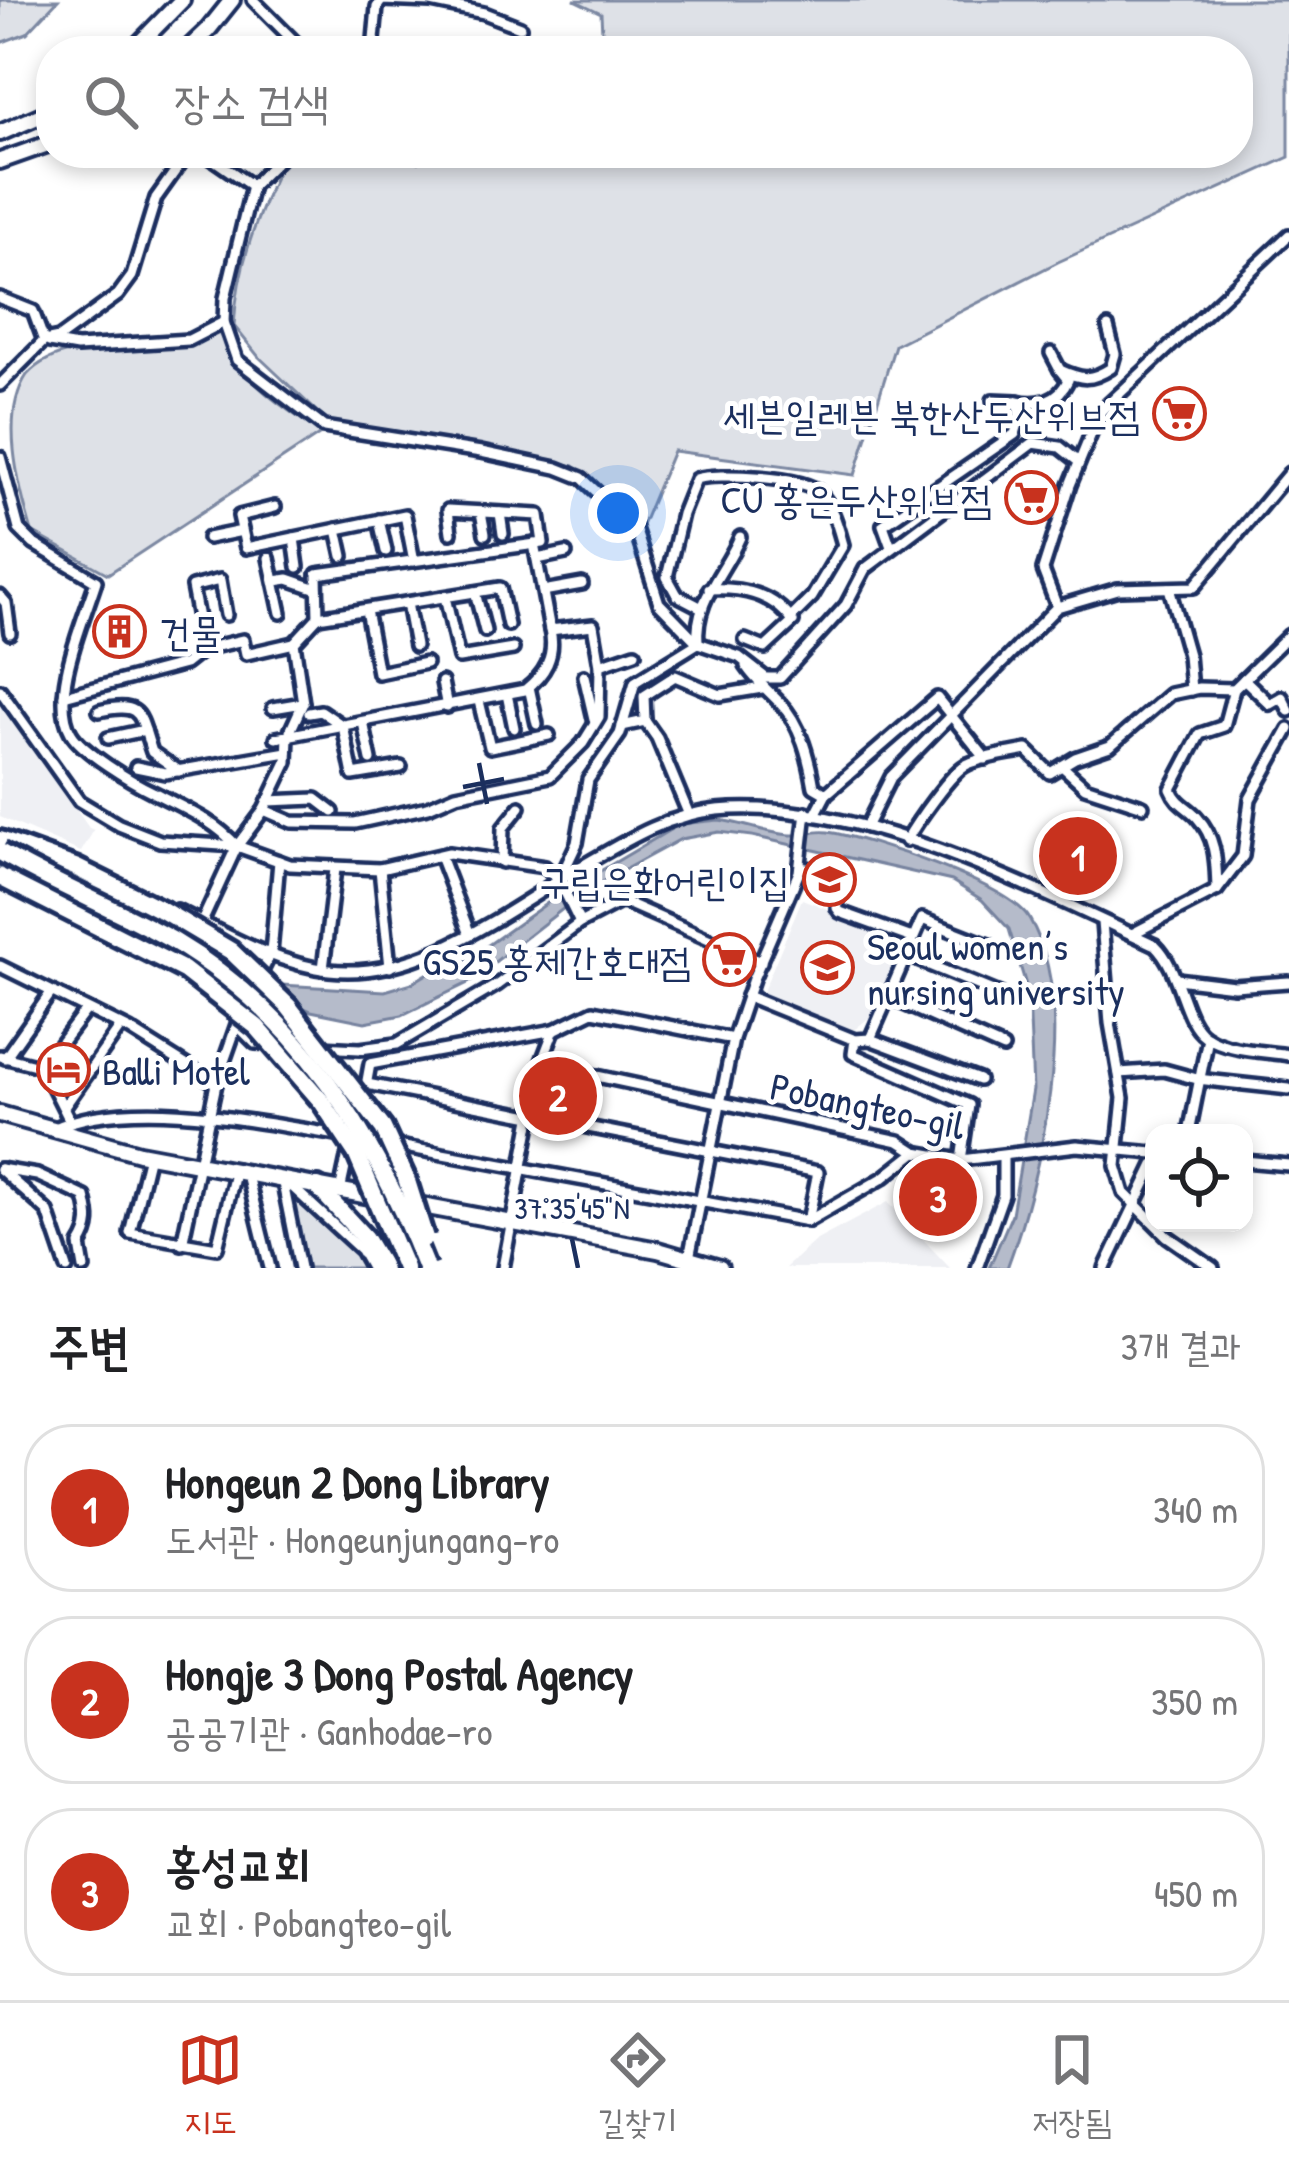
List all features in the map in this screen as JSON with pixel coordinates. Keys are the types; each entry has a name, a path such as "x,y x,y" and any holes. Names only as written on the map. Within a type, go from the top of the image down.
{"highway":[{"path":"0,839 75,867 162,910 206,934 265,980 382,1128 414,1201 428,1268"},
{"path":"0,853 173,941 258,1005 338,1093 374,1149 428,1268"},
{"path":"0,877 184,970 257,1028 322,1102 356,1153 406,1268"},
{"path":"317,1187 365,1238 383,1268"}],"main road":[{"path":"147,36 182,0"},
{"path":"202,36 232,0"},
{"path":"0,133 36,117"},
{"path":"0,161 36,148"},
{"path":"0,1114 149,1155 720,1268"}],"street":[{"path":"253,0 289,35"},
{"path":"374,36 382,0 431,2 484,13 520,27"},
{"path":"0,385 44,341 59,338 118,295 132,276 156,198 177,168"},
{"path":"226,168 252,186"},
{"path":"270,168 252,186 225,298 224,322 237,360 324,427 481,452 582,478 635,528 659,603 698,643 739,657 766,678 780,678 846,605 865,569 1021,444 1060,447 1079,462"},
{"path":"1057,607 1043,571 1100,412 1289,235"},
{"path":"0,298 33,311 44,341"},
{"path":"44,341 77,347 189,340 224,322"},
{"path":"1060,370 1080,380 1094,379 1111,368 1115,354 1108,327"},
{"path":"993,400 1045,402 1064,390 1068,380 1051,353"},
{"path":"891,548 883,525 1015,434 1020,417 1017,401"},
{"path":"0,457 19,529 34,544 96,581 64,696 70,732 93,754 152,792 220,827 237,846"},
{"path":"702,608 677,596 667,578 696,479 712,473 797,482 817,489 832,510 843,545 812,597 790,618"},
{"path":"866,827 890,777 1057,607 1118,589 1194,587 1289,473"},
{"path":"275,507 239,516 246,548 405,515 414,561"},
{"path":"317,617 317,574 543,543 539,515 448,510 451,533"},
{"path":"481,512 485,534"},
{"path":"500,513 503,534"},
{"path":"379,520 386,551"},
{"path":"337,529 344,556"},
{"path":"208,538 242,531"},
{"path":"698,643 696,623 709,589 740,537"},
{"path":"294,538 298,567"},
{"path":"276,738 479,701 530,687 551,656 535,544"},
{"path":"537,559 566,553"},
{"path":"269,558 281,614"},
{"path":"275,581 288,579 317,589"},
{"path":"204,649 192,587 220,580 226,616"},
{"path":"542,591 582,584"},
{"path":"1169,587 1188,655 1191,690"},
{"path":"64,696 185,664 204,649 243,640 246,654 294,643 317,617 500,588 508,625"},
{"path":"709,589 758,594 793,622 765,648 745,640"},
{"path":"475,592 485,631"},
{"path":"0,596 6,603 10,633"},
{"path":"445,597 459,658 513,649"},
{"path":"407,603 415,646"},
{"path":"366,610 378,673 426,663"},
{"path":"266,806 292,822 355,823 550,776 599,717 600,665 593,625 550,631"},
{"path":"1217,890 1215,844 1196,817 1175,801 1171,789 1200,734 1225,726 1234,688 1289,635"},
{"path":"195,938 237,846 266,806 287,762 288,736 306,708 294,643"},
{"path":"559,880 577,843 588,780 612,749 635,682 698,643"},
{"path":"600,665 635,653"},
{"path":"739,657 762,688 784,706 808,755 814,787 826,794"},
{"path":"584,676 596,723"},
{"path":"689,815 657,738 645,722 644,696 676,676 720,695 762,688"},
{"path":"1244,679 1270,704 1282,697 1289,711"},
{"path":"442,682 447,706"},
{"path":"530,687 537,724"},
{"path":"907,841 916,821 958,770 1027,750 1050,773 1110,746 1170,694 1234,688"},
{"path":"0,691 79,801 98,815 160,841 237,846 279,862 335,869 380,869 448,853 544,867 559,880 580,922"},
{"path":"508,694 514,728"},
{"path":"688,1263 734,1040 800,866 809,814 937,698 986,759"},
{"path":"479,701 490,747 548,735"},
{"path":"99,712 126,705 134,708 152,752 179,771"},
{"path":"273,708 321,711 343,726 353,775 401,766"},
{"path":"363,722 371,760"},
{"path":"622,726 645,722"},
{"path":"1132,934 1217,890 1243,856 1250,799 1289,729"},
{"path":"108,738 145,730"},
{"path":"136,766 165,773 287,752"},
{"path":"568,757 594,772"},
{"path":"1063,766 1085,787 1143,806"},
{"path":"266,806 316,800 333,812"},
{"path":"502,862 503,829 520,808"},
{"path":"0,839 71,860 271,953 323,969 390,967 469,932 646,829 689,815 754,808 809,814 866,827 1015,881 1155,945 1170,959 1197,1028 1208,1038 1289,1055"},
{"path":"0,853 72,879 195,938 249,956 271,953"},
{"path":"440,856 469,932"},
{"path":"182,1244 216,1084 243,1009 271,953 279,862"},
{"path":"800,866 842,874 837,908 842,914 912,938"},
{"path":"323,969 335,869"},
{"path":"380,869 390,967"},
{"path":"238,1026 255,1043 360,1049 397,1044 497,985 580,922 622,901 760,962"},
{"path":"870,1039 920,921 927,918 991,946"},
{"path":"1102,922 1110,1023 1123,1098 1116,1166 1124,1193 1176,1244 1214,1268"},
{"path":"905,955 1012,999"},
{"path":"0,966 122,1026 216,1084"},
{"path":"1178,979 1234,986 1289,982"},
{"path":"50,994 3,1057 43,1067 70,1121"},
{"path":"747,996 855,1040 870,1039 979,1080"},
{"path":"888,998 1003,1048"},
{"path":"43,1067 86,1010"},
{"path":"340,1192 370,1064 554,1030 593,1011 734,1040"},
{"path":"64,1108 122,1026"},
{"path":"503,1268 541,1064 554,1030"},
{"path":"1190,1124 1208,1038"},
{"path":"855,1040 853,1054 969,1105 961,1160"},
{"name":"Pobangteo-gil","path":"541,1064 899,1141 916,1152 961,1160 1008,1155 1003,1195 977,1268"},
{"path":"1119,1073 1164,1070 1197,1079 1289,1089"},
{"path":"367,1084 818,1172 808,1221"},
{"path":"53,1129 70,1121 127,1113 209,1117 523,1166 808,1221 883,1178 916,1152"},
{"path":"1008,1155 1077,1146 1145,1152"},
{"path":"149,1155 130,1233 182,1244 218,1248 241,1170"},
{"path":"1253,1162 1289,1165"},
{"path":"0,1169 48,1212 67,1268"},
{"path":"0,1169 38,1174 85,1197 90,1217 80,1245 84,1268"},
{"path":"241,1170 270,1268"},
{"path":"283,1178 300,1268"},
{"path":"283,1178 361,1250 371,1268"},
{"path":"1105,1268 1145,1183"}],"shaded area":[{"path":"0,0 58,0 27,33 0,43"},
{"path":"574,0 1289,0 1289,157 1058,262 895,345 855,475 673,451 643,523 574,466 328,422 258,356 234,326 250,240 279,168 1253,168 1253,36 602,36 601,13"},
{"path":"217,328 248,376 322,433 108,574 32,532 17,472 13,430 14,410 27,375 61,354 185,345"},
{"path":"0,701 94,830 81,852 0,817"},
{"path":"802,899 909,941 876,1012 849,1034 761,996"},
{"path":"285,1183 359,1250 368,1268 302,1268"},
{"path":"888,1202 950,1268 785,1268 815,1241"}],"water":[{"path":"719,820 782,834 828,832 874,843 995,891 1029,918 1044,954 1054,1043 1042,1141 1007,1268 989,1268 1012,1214 1033,1090 1029,995 1009,929 982,900 952,881 752,836 719,832 681,839 587,890 468,983 402,1015 365,1022 311,1011 212,975 0,876 0,858 159,938 264,984 385,991 412,983 447,962 467,960 553,899 680,824"}],"place":[{"name":"세븐일레븐 북한산두산위브점","path":"1179,414"},
{"name":"CU 홍은두산위브점","path":"1031,498"},
{"name":"건물","path":"120,631"},
{"name":"Hongeun 2 Dong Library","path":"1078,856"},
{"name":"구립은화어린이집","path":"829,880"},
{"name":"GS25 홍제간호대점","path":"730,960"},
{"name":"Seoul women’s nursing university","path":"828,967"},
{"name":"Balli Motel","path":"63,1070"},
{"name":"Hongje 3 Dong Postal Agency","path":"558,1096"},
{"name":"홍성교회","path":"938,1197"}]}
